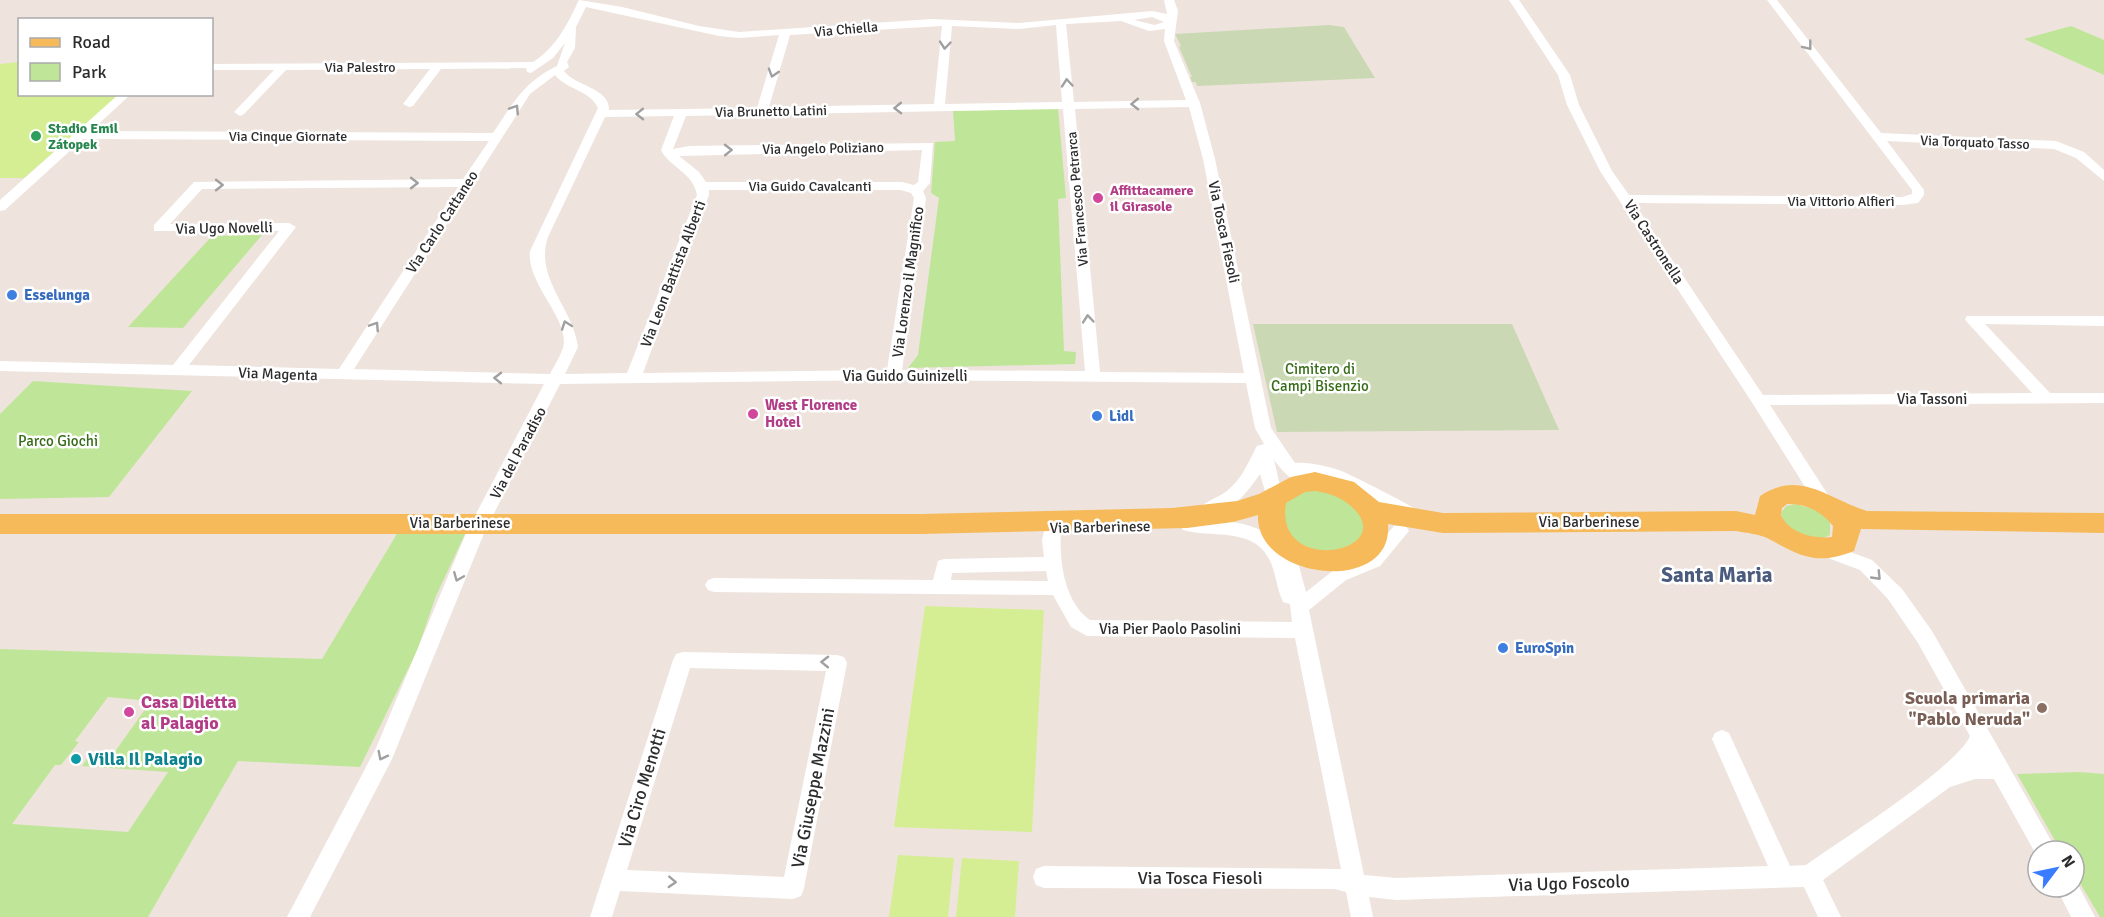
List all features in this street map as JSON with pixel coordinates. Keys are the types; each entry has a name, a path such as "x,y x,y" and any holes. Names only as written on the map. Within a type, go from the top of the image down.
{"main road":[{"name":"Via Barberinese","path":"0,524 921,524 978,528 1052,528 1189,521 1234,512 1275,498 1292,486 1310,482"},
{"path":"1310,482 1342,488 1356,496 1372,524"},
{"path":"1772,520 1769,503 1773,498 1802,486 1843,517 2104,523"},
{"path":"1275,498 1269,518 1281,540"},
{"path":"1826,550 1844,544 1843,517"},
{"name":"Via Barberinese","path":"921,524 979,520 1244,522 1263,527 1302,555 1332,561 1358,555 1368,546 1372,524"},
{"name":"Via Barberinese","path":"1372,524 1772,520 1798,544 1826,550"},
{"name":"Via Barberinese","path":"1372,524 1400,531 1443,523"}],"street":[{"path":"1143,19 1161,0"},
{"name":"Via Tosca Fiesoli","path":"1169,0 1173,11 1169,40 1194,103 1209,159 1263,428 1271,454 1275,498"},
{"name":"Via Castronella","path":"1514,0 1564,75 1573,105 1593,150 1759,400 1802,486"},
{"name":"Via Vittorio Alfieri","path":"1625,199 1912,200 1918,195 1918,190 1880,137 1772,0"},
{"path":"545,68 570,48 572,29 581,1"},
{"name":"Via Chiella","path":"581,1 725,34 785,34 947,23 1003,26 1118,18 1143,19"},
{"path":"1143,19 1159,28 1170,22"},
{"path":"1143,19 1169,40"},
{"name":"Via Francesco Petrarca","path":"1061,22 1093,377"},
{"path":"939,108 947,23"},
{"path":"545,68 572,29"},
{"path":"762,112 785,34"},
{"name":"Via Palestro","path":"213,67 545,68"},
{"path":"240,112 284,67"},
{"path":"409,104 437,67"},
{"path":"545,68 563,80 597,96 603,104 604,114"},
{"name":"Via Carlo Cattaneo","path":"343,375 526,92 545,68"},
{"path":"0,207 124,96"},
{"name":"Via Brunetto Latini","path":"604,114 1194,103"},
{"path":"669,154 668,146 681,113"},
{"name":"Via del Paradiso","path":"298,917 385,752 481,523 571,348 570,338 536,255 541,237 604,114"},
{"name":"Via Cinque Giornate","path":"80,135 497,137"},
{"name":"Via Torquato Tasso","path":"1880,137 2056,145 2080,155 2104,177"},
{"name":"Via Angelo Poliziano","path":"669,154 688,150 929,146 924,183 916,190"},
{"name":"Via Leon Battista Alberti","path":"633,378 703,195 703,186 689,167 669,154"},
{"name":"Via Ugo Novelli","path":"176,371 289,227 159,228 198,185 467,183"},
{"name":"Via Guido Cavalcanti","path":"703,186 902,186 916,190"},
{"name":"Via Lorenzo il Magnifico","path":"894,375 921,198 916,190"},
{"path":"2046,398 1972,319 2104,321"},
{"name":"Via Magenta","path":"0,366 556,379"},
{"name":"Via Guido Guinizelli","path":"556,379 894,375 1254,378"},
{"name":"Via Tassoni","path":"1759,400 2104,398"},
{"path":"1189,521 1239,492 1271,454 1306,471 1340,477 1389,504 1443,523"},
{"name":"Via Tosca Fiesoli","path":"1271,454 1291,471 1310,482"},
{"path":"1189,521 1240,530 1266,543 1275,553 1287,591 1302,616"},
{"name":"Via Pier Paolo Pasolini","path":"1052,528 1052,564 1060,588 1076,620 1087,628 1302,616"},
{"path":"1302,616 1340,575 1374,561 1400,531"},
{"path":"1281,540 1294,573 1362,917"},
{"path":"1826,550 1866,565 1895,594 1925,637 2039,839"},
{"path":"1302,616 1311,586 1332,561"},
{"path":"941,587 944,566 1052,564"},
{"path":"714,585 1060,588"},
{"name":"Via Giuseppe Mazzini","path":"613,880 793,888 837,663 683,660"},
{"name":"Via Ciro Menotti","path":"601,917 683,660"},
{"path":"1830,917 1810,876 1944,779 1975,749 1980,736"},
{"path":"1722,739 1783,876"},
{"path":"1944,779 1975,770 1999,769"},
{"name":"Via Ugo Foscolo","path":"1356,883 1396,889 1810,876"},
{"name":"Via Tosca Fiesoli","path":"1044,877 1335,878 1356,883"},
{"path":"2074,899 2085,917"}],"green space":[{"path":"1329,25 1344,27 1375,78 1197,86 1196,82 1192,82 1175,34"},
{"path":"2071,26 2104,40 2104,75 2024,39"},
{"name":"Stadio Emil Zátopek","path":"18,62 18,96 119,96 24,178 0,178 0,64"},
{"path":"1058,108 1066,198 1058,199 1064,351 1076,352 1075,364 908,368 918,355 939,198 931,193 935,142 955,141 953,111"},
{"path":"262,235 183,328 128,327 212,236"},
{"name":"Cimitero di Campi Bisenzio","path":"1253,324 1512,324 1559,430 1277,432"},
{"name":"Parco Giochi","path":"33,381 192,391 109,497 0,499 0,414"},
{"path":"1308,489 1334,491 1363,514 1365,534 1350,550 1310,551 1287,536 1281,506"},
{"path":"1796,504 1817,510 1830,522 1830,535 1823,538 1809,537 1801,535 1788,526 1781,513 1786,506"},
{"path":"398,532 466,532 436,596 417,651 360,767 238,761 148,917 0,917 0,649 322,659","holes":["108,697 151,701 114,753 92,752 82,766 168,772 128,832 12,824 55,765 61,765 79,742 75,741"]},
{"path":"925,606 1044,610 1032,832 894,827"},
{"path":"2079,772 2104,774 2104,917 2100,917 2086,893 2086,839 2054,839 2017,774"},
{"path":"898,855 954,858 948,917 889,917"},
{"path":"962,858 1019,861 1015,917 956,917"}],"place":[{"name":"Stadio Emil Zátopek","path":"36,136"},
{"name":"Affittacamere il Girasole","path":"1098,198"},
{"name":"Esselunga","path":"12,295"},
{"name":"West Florence Hotel","path":"753,414"},
{"name":"Lidl","path":"1097,416"},
{"name":"EuroSpin","path":"1503,648"},
{"name":"Scuola primaria \"Pablo Neruda\"","path":"2042,708"},
{"name":"Casa Diletta al Palagio","path":"129,712"},
{"name":"Villa Il Palagio","path":"76,759"}],"district":[{"name":"Santa Maria","path":"1717,575"}]}
